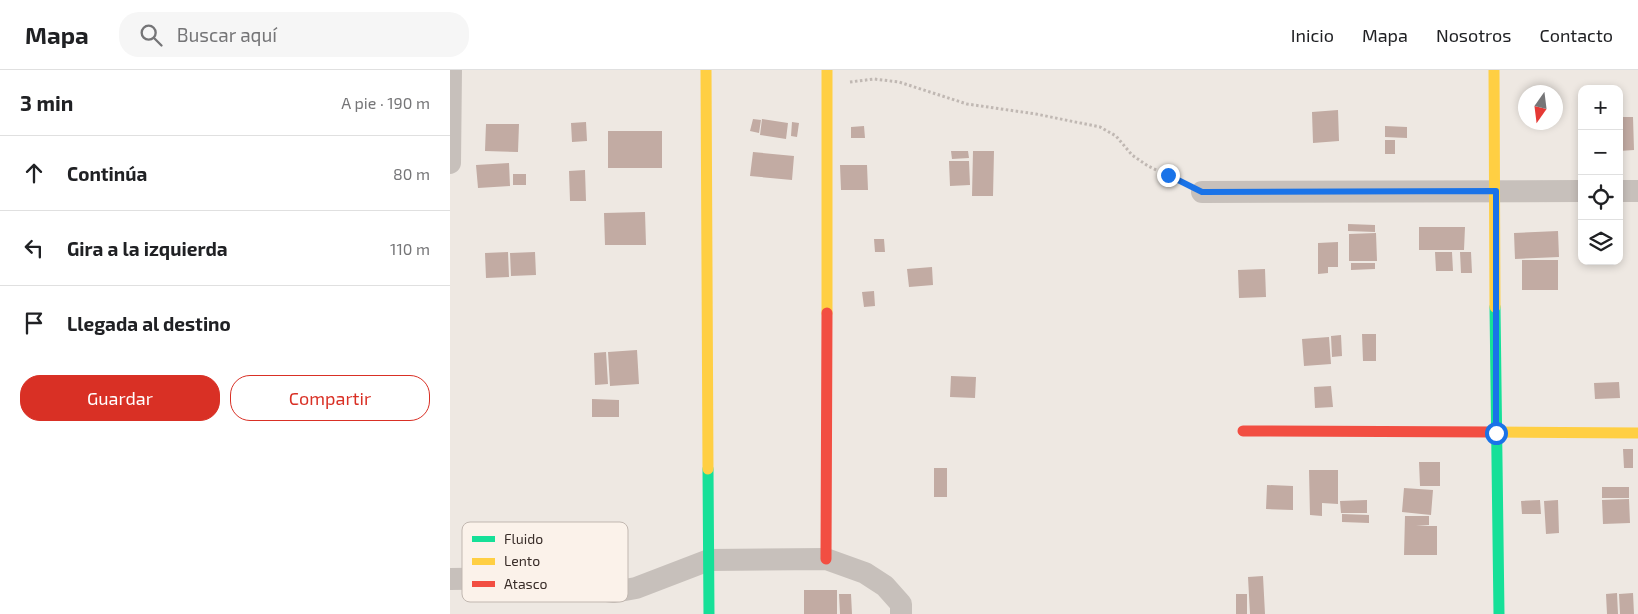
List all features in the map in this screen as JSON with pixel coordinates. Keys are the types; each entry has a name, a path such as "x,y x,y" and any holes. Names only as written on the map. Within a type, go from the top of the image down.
{"street":[{"path":"450,163 451,70"},
{"path":"706,70 709,614"},
{"path":"826,559 827,70"},
{"path":"1494,70 1499,614"},
{"path":"1202,192 1578,191"},
{"path":"1623,191 1638,191"},
{"path":"1243,431 1638,433"},
{"path":"628,589 708,560 826,559 865,573 885,586 902,604 901,614"}],"path":[{"path":"827,84 874,79 899,82 967,104 1036,114 1100,127 1116,136 1132,154 1148,166 1202,192"}],"building":[{"path":"1338,110 1339,141 1313,143 1312,112"},
{"path":"1623,117 1633,117 1634,150 1623,151"},
{"path":"753,119 761,120 759,133 750,131"},
{"path":"762,119 788,123 786,139 760,135"},
{"path":"586,122 587,141 572,142 571,123"},
{"path":"792,122 799,123 797,137 791,136"},
{"path":"486,124 519,124 518,152 485,151"},
{"path":"864,126 865,138 851,138 851,127"},
{"path":"1385,126 1407,127 1407,138 1385,137"},
{"path":"608,131 662,131 662,168 608,168"},
{"path":"1385,140 1395,140 1395,154 1385,154"},
{"path":"951,151 968,151 969,158 952,159"},
{"path":"973,151 994,151 993,196 972,196"},
{"path":"753,152 794,156 792,180 750,176"},
{"path":"949,161 969,161 970,185 950,186"},
{"path":"509,163 510,186 478,188 476,165"},
{"path":"840,165 867,165 868,190 841,190"},
{"path":"585,170 586,201 570,201 569,171"},
{"path":"513,174 526,174 526,185 513,185"},
{"path":"645,212 646,245 605,245 604,213"},
{"path":"1348,224 1375,225 1375,232 1348,231"},
{"path":"1419,227 1465,227 1464,250 1419,250"},
{"path":"1558,231 1559,257 1515,259 1514,233"},
{"path":"1376,233 1377,261 1349,261 1349,234"},
{"path":"874,239 884,239 885,252 875,252"},
{"path":"1338,242 1338,267 1328,267 1328,273 1318,274 1318,243"},
{"path":"508,252 509,277 486,278 485,253"},
{"path":"535,252 536,275 511,276 510,253"},
{"path":"1435,252 1452,252 1453,271 1436,271"},
{"path":"1460,252 1471,252 1472,273 1461,273"},
{"path":"1522,260 1558,260 1558,290 1522,290"},
{"path":"1351,263 1375,263 1375,269 1351,270"},
{"path":"932,267 933,285 909,287 907,269"},
{"path":"1265,269 1266,297 1239,298 1238,270"},
{"path":"874,291 875,306 864,307 862,292"},
{"path":"1362,334 1376,334 1376,361 1363,361"},
{"path":"1341,335 1342,356 1332,357 1331,336"},
{"path":"1329,337 1331,364 1304,366 1302,339"},
{"path":"637,350 639,384 610,386 608,352"},
{"path":"606,352 608,384 595,385 594,353"},
{"path":"951,376 976,377 975,398 950,397"},
{"path":"1619,382 1620,398 1595,399 1594,383"},
{"path":"1331,386 1333,407 1315,408 1314,387"},
{"path":"592,399 619,400 619,417 592,417"},
{"path":"1623,449 1633,449 1633,468 1624,468"},
{"path":"1419,462 1440,462 1440,486 1420,486"},
{"path":"934,468 947,468 947,497 934,497"},
{"path":"1309,470 1338,470 1338,504 1322,503 1322,516 1310,515"},
{"path":"1267,485 1293,486 1293,510 1266,509"},
{"path":"1602,487 1629,487 1629,498 1602,498"},
{"path":"1404,488 1433,490 1431,515 1402,512"},
{"path":"1629,499 1630,523 1603,524 1602,500"},
{"path":"1367,500 1367,513 1341,513 1340,501"},
{"path":"1540,500 1541,514 1522,514 1521,501"},
{"path":"1558,500 1559,533 1546,534 1544,501"},
{"path":"1342,514 1369,515 1369,523 1342,522"},
{"path":"1405,516 1429,516 1429,525 1416,526 1437,526 1437,555 1404,555"},
{"path":"1263,576 1265,614 1250,614 1248,577"},
{"path":"804,590 837,590 837,614 804,614"},
{"path":"1617,593 1618,614 1607,614 1606,594"},
{"path":"1633,593 1634,614 1620,614 1619,594"},
{"path":"839,594 851,594 852,614 840,614"},
{"path":"1236,594 1247,594 1247,614 1236,614"}],"traffic: fast":[{"path":"1495,307 1499,614"},
{"path":"708,469 709,614"}],"traffic: slow":[{"path":"706,70 708,469"},
{"path":"827,70 827,313"},
{"path":"1494,70 1495,307"},
{"path":"1493,432 1638,433"}],"traffic: jam":[{"path":"826,559 827,313"},
{"path":"1243,431 1493,432"}],"route":[{"path":"1168,175 1202,192 1496,191 1496,433"}]}
